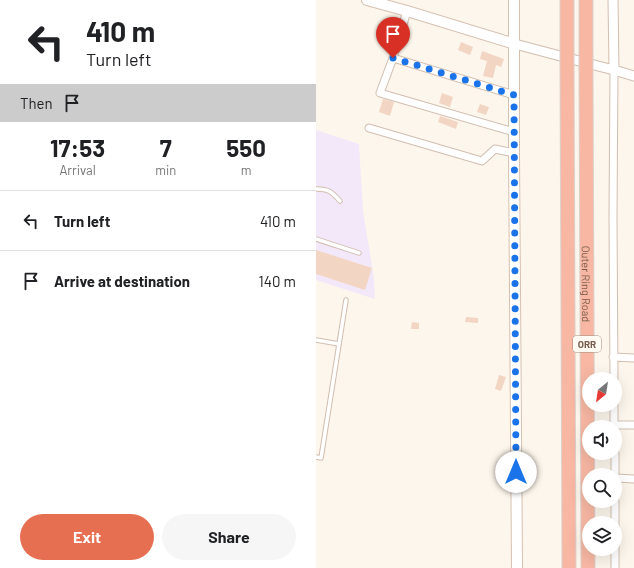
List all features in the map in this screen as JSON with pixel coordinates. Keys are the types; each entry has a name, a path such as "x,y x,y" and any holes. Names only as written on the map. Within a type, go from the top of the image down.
{"highway":[{"name":"Outer Ring Road","path":"567,0 569,568"},
{"name":"Outer Ring Road","path":"586,0 588,568"}],"main road":[{"path":"368,0 515,44"},
{"path":"514,0 517,568"}],"street":[{"path":"613,0 614,372"},
{"path":"407,11 393,58 380,93 514,132"},
{"path":"515,44 634,76"},
{"path":"393,58 514,95"},
{"path":"370,128 482,160 495,149 514,153"},
{"path":"613,357 634,358"},
{"path":"622,426 634,425"},
{"path":"622,478 634,479"},
{"path":"615,508 616,568"}],"lane":[{"path":"316,189 325,189 333,193 340,201"},
{"path":"316,239 359,253"},
{"path":"316,457 321,458 346,300"},
{"path":"316,340 339,344"}],"shaded area":[{"path":"316,130 359,144 363,211 374,278 375,299 316,280"}],"building":[{"path":"461,42 473,47 470,55 458,50"},
{"path":"482,51 504,59 501,67 496,65 493,78 483,76 487,61 480,59"},
{"path":"442,93 453,97 450,107 439,103"},
{"path":"383,99 394,102 390,116 379,112"},
{"path":"480,104 489,107 486,115 477,112"},
{"path":"440,116 458,122 456,129 438,122"},
{"path":"316,250 372,268 365,290 316,274"},
{"path":"466,317 478,318 478,323 465,322"},
{"path":"412,322 419,323 419,329 411,329"},
{"path":"499,375 506,377 501,391 495,389"}],"route":[{"path":"393,58 514,95 516,472"}]}
